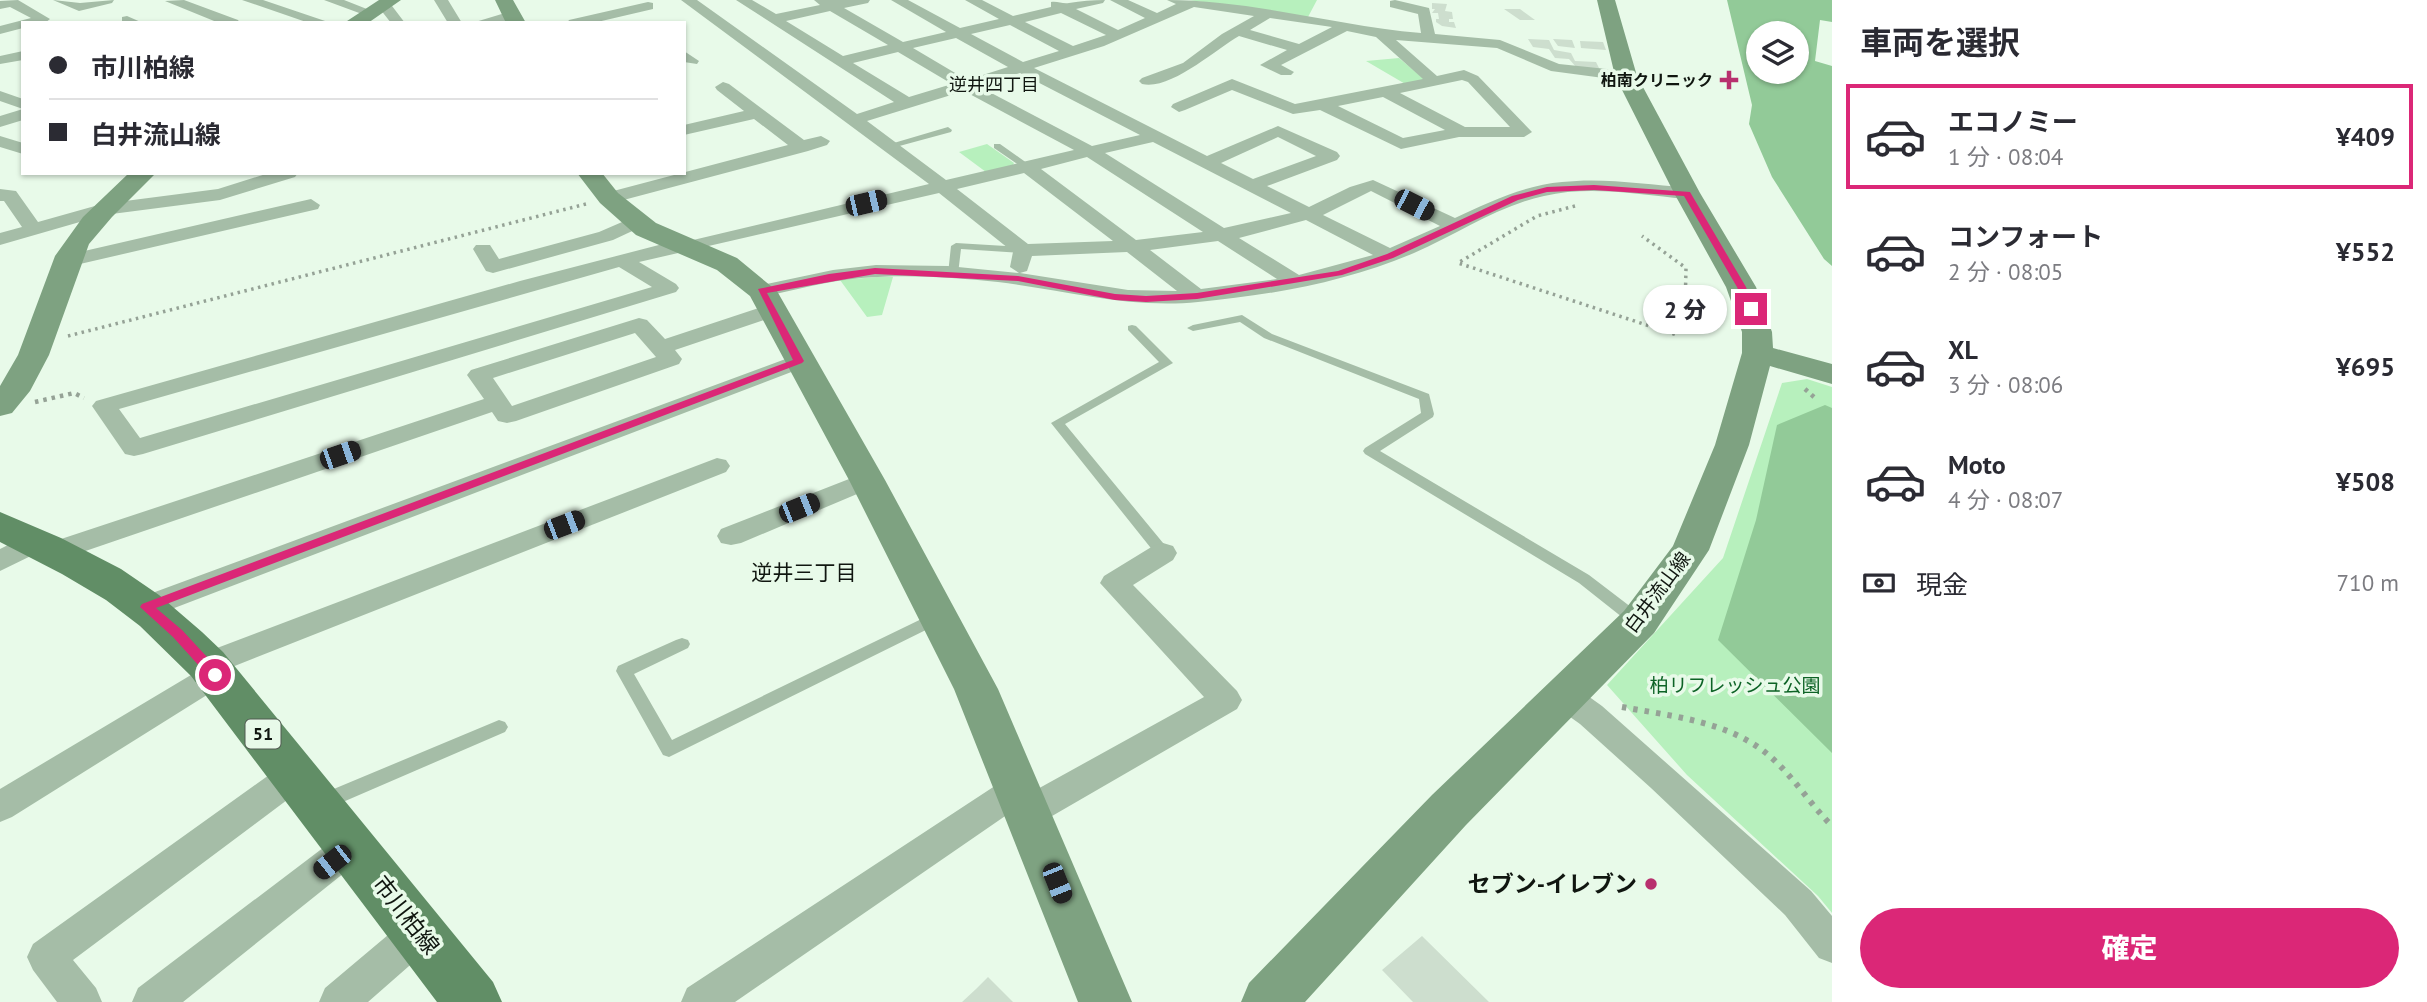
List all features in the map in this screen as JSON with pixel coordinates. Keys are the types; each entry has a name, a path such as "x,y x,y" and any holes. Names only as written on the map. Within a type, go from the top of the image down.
{"main road":[{"name":"白井流山線","path":"1268,1002 1449,810 1639,622 1690,550 1732,445 1758,353 1757,332 1741,287 1687,194 1626,76 1605,0"},
{"path":"0,406 14,392 37,344 70,254 103,210 142,175"},
{"path":"612,198 684,246 727,264 766,301 867,480 976,689 1105,1002"},
{"path":"1758,353 1832,374"},
{"name":"市川柏線","path":"22,545 121,589 146,607 211,669 473,1002"}],"street":[{"path":"60,0 79,7 107,0"},
{"path":"177,0 172,1 227,21"},
{"path":"249,0 317,21"},
{"path":"331,0 375,10 394,21"},
{"path":"441,0 454,21"},
{"path":"688,0 857,119 1023,250 1132,245 1220,234 1310,214 1332,204 1354,189 1373,185 1456,226"},
{"path":"743,0 907,103"},
{"path":"774,19 827,3 863,0"},
{"path":"898,0 1022,68 1390,256"},
{"path":"972,0 1073,52"},
{"path":"1045,0 1118,35"},
{"path":"841,61 1098,0"},
{"path":"1118,0 1157,18"},
{"path":"1174,0 1346,26 1381,34 1500,44 1556,68 1626,76"},
{"path":"9,2 43,19 36,21"},
{"path":"827,3 965,85 1089,151 1295,282"},
{"path":"857,119 1073,52 1191,3"},
{"path":"1395,4 1424,11 1429,38"},
{"path":"583,21 648,6"},
{"path":"485,21 511,13"},
{"path":"1147,81 1188,66 1267,14"},
{"path":"0,30 21,25"},
{"path":"1286,72 1268,65 1346,26"},
{"path":"1238,31 1300,49"},
{"path":"1381,34 1434,81"},
{"path":"0,60 21,55"},
{"path":"1179,107 1232,84 1293,109 1464,75 1473,79 1524,132 1462,132 1401,144 1322,105"},
{"path":"723,86 802,147"},
{"path":"1386,92 1462,132"},
{"path":"0,96 21,103"},
{"path":"686,130 757,113"},
{"path":"0,122 21,115"},
{"path":"1208,162 1278,131 1331,156 1253,185"},
{"path":"622,261 669,288 134,447 104,406 416,319 527,285 622,261 684,246 1156,136"},
{"path":"0,141 21,148"},
{"path":"483,249 493,267 606,236 612,198 821,141"},
{"path":"1026,166 1197,296"},
{"path":"0,239 103,210 220,194 282,175"},
{"path":"660,348 766,301 829,277 875,271 953,274 1018,278 1115,297 1146,299 1197,296 1339,274 1390,256 1515,198 1547,189 1594,187 1687,194"},
{"path":"0,195 9,195 33,228"},
{"path":"68,261 311,205"},
{"path":"1018,278 1023,250"},
{"path":"416,319 441,357"},
{"path":"639,325 660,348 671,359 507,416 495,403 479,375 639,325"},
{"path":"146,607 799,361"},
{"path":"22,545 495,403"},
{"path":"0,807 211,669 717,466"},
{"path":"731,536 867,480"},
{"path":"701,1002 1024,800 1226,700 1114,583 1163,553"},
{"path":"1563,695 1591,715 1663,778 1798,903 1832,946"},
{"path":"82,1002 46,957 307,789"},
{"path":"152,1002 352,846"},
{"path":"340,1002 420,932"}],"lane":[{"path":"891,145 948,130"},
{"path":"997,146 1026,166"},
{"path":"953,274 956,246 1023,250"},
{"path":"1193,328 1242,318 1268,336 1424,397 1428,414 1370,451 1584,579 1639,622"},
{"path":"1132,328 1167,363 1057,423 1163,553"},
{"path":"682,644 624,671 669,750 939,616"},
{"path":"307,789 499,727"}],"path":[{"path":"37,344 612,198"},
{"path":"1584,203 1536,216 1458,263 1677,335 1685,312 1686,268 1642,236"},
{"path":"31,403 74,393 104,406"},
{"path":"1611,705 1703,725 1739,736 1766,753 1832,826"}],"green space":[{"path":"1189,0 1317,0 1308,17"},
{"path":"1727,0 1832,0 1832,22 1820,20 1815,61 1832,66 1832,266 1824,259 1772,177 1749,124 1752,105 1747,84 1809,84 1809,21 1746,21 1746,80"},
{"path":"1399,58 1424,79 1407,85 1366,61"},
{"path":"987,144 1014,163 1013,165 986,172 959,152"},
{"path":"893,277 882,315 867,317 840,280"},
{"name":"柏リフレッシュ公園","path":"1807,379 1832,387 1832,913 1818,896 1687,775 1607,685 1723,558 1782,383"},
{"path":"1825,405 1832,408 1832,753 1718,640 1756,520 1777,425"}],"building":[{"path":"1432,3 1447,4 1445,11 1452,12 1453,19 1449,19 1449,22 1454,22 1456,28 1442,26 1436,22 1436,19 1439,19 1438,13 1432,13 1435,9 1432,9"},
{"path":"1504,9 1520,9 1535,20 1520,20"},
{"path":"1528,39 1549,40 1554,50 1571,53 1575,61 1596,62 1600,70 1577,68 1569,59 1555,58 1549,49 1533,47"},
{"path":"1553,39 1572,40 1575,48 1558,46"},
{"path":"1580,41 1603,42 1606,50 1581,48"},
{"path":"1422,936 1489,1002 1413,1002 1382,970"},
{"path":"988,977 1013,1002 962,1002 976,989"}],"place":[{"name":"柏南クリニック","path":"1729,80"},
{"name":"セブン-イレブン","path":"1651,884"}],"district":[{"name":"逆井四丁目","path":"994,85"},
{"name":"逆井三丁目","path":"804,573"}],"route":[{"path":"215,675 177,633 146,607 799,361 762,291 829,277 875,271 1018,278 1115,297 1146,299 1197,296 1339,274 1390,256 1515,198 1547,189 1594,187 1687,194 1725,257 1751,309"}]}
